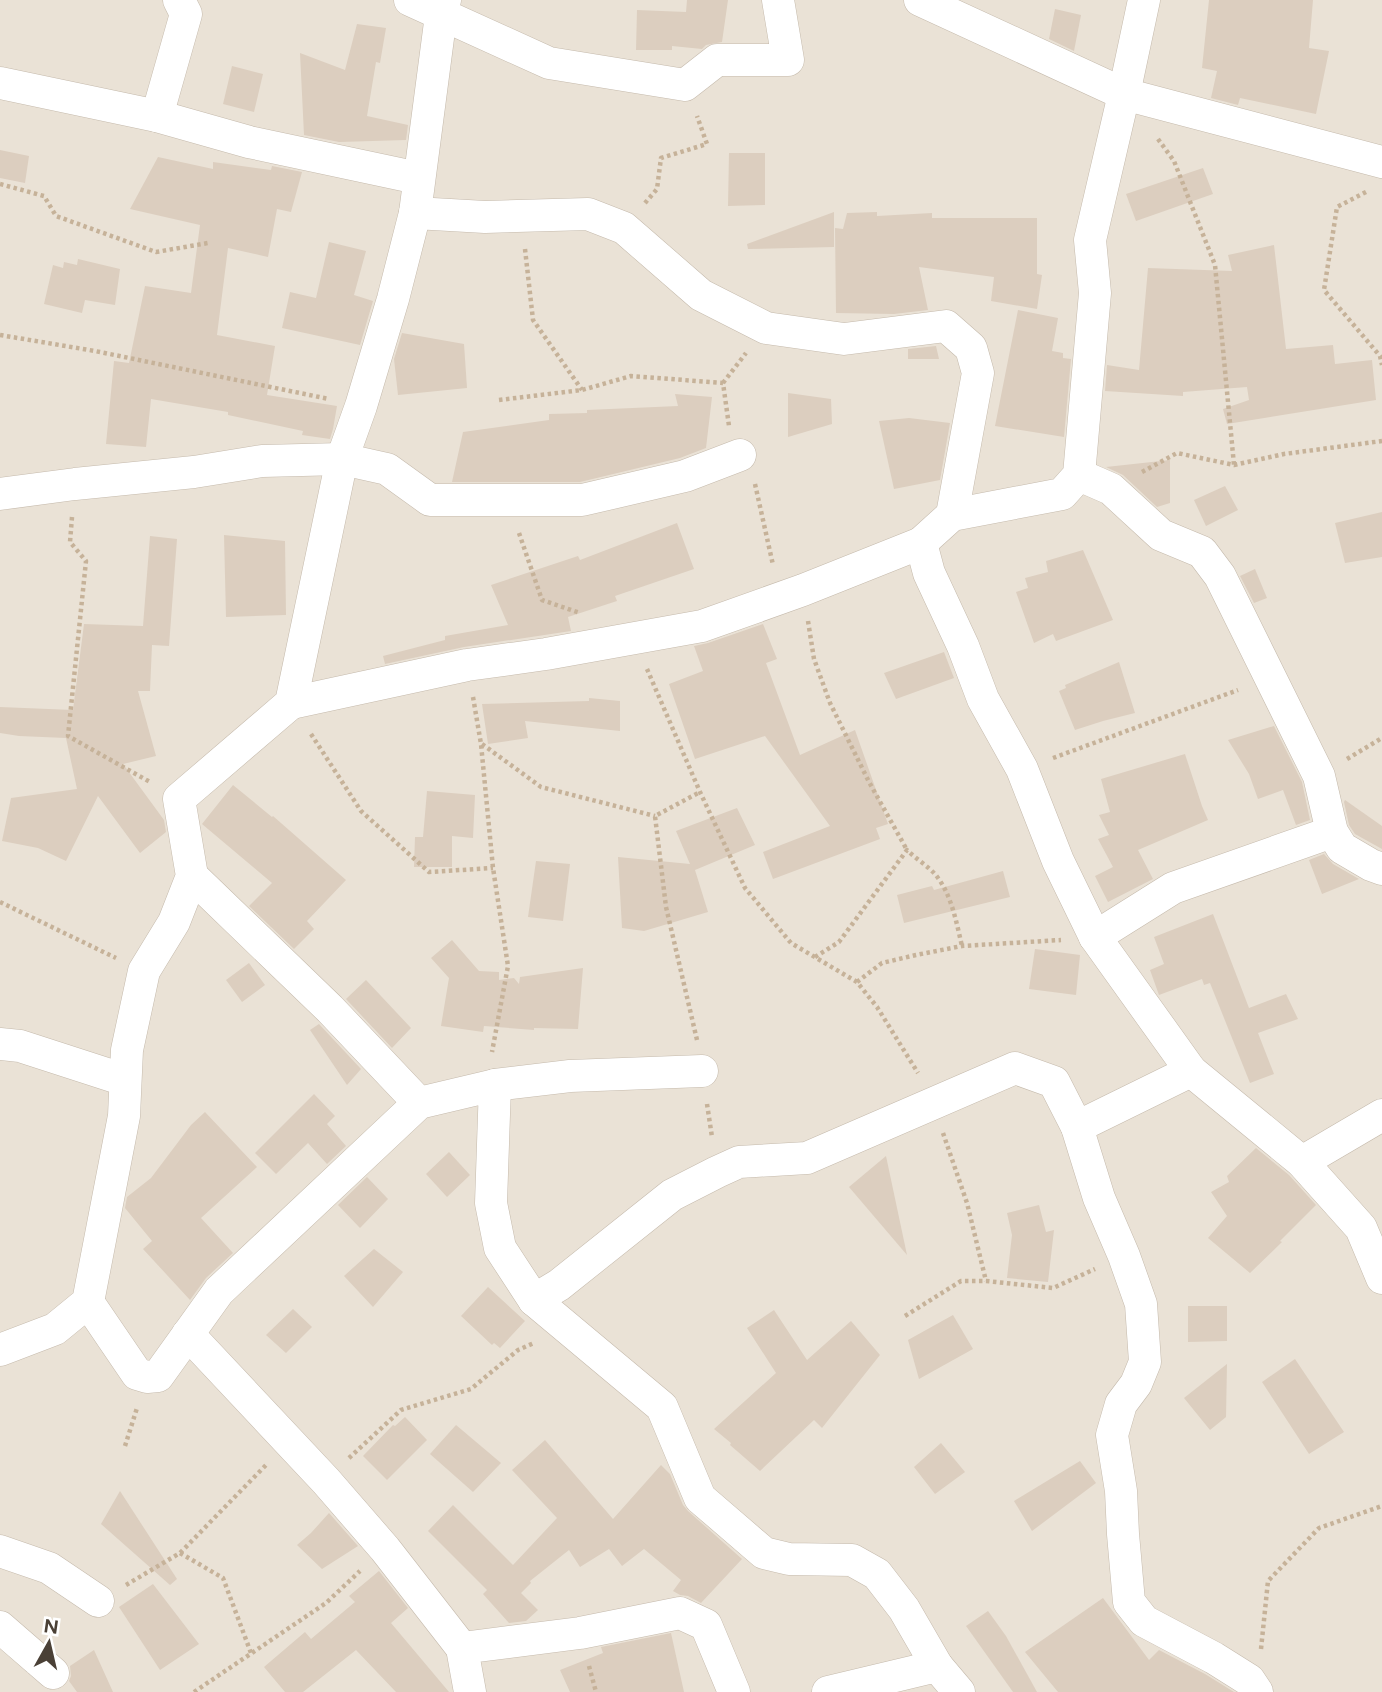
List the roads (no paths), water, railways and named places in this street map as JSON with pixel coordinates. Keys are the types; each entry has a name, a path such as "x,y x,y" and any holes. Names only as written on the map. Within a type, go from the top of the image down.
{"street":[{"path":"158,116 186,14 179,0"},
{"path":"410,0 443,7 549,63 685,85 717,60 788,60 778,0"},
{"path":"920,0 1124,94 1376,176"},
{"path":"0,1350 55,1329 88,1302 124,1116 127,1050 144,971 174,922 192,876 179,799 292,704 467,665 702,626 803,590 921,543 952,515 1062,494 1080,475 1095,293 1090,240 1144,0"},
{"path":"292,704 342,459 393,299 415,213 443,7"},
{"path":"0,83 158,116 249,142 418,178"},
{"path":"415,213 485,217 588,215 624,228 701,295 766,328 844,339 946,326 971,348 978,373 952,515"},
{"path":"0,494 194,472 262,461 342,459 387,469 430,500 582,500 685,476 740,456"},
{"path":"1080,475 1111,489 1161,535 1202,552 1220,576 1319,776 1332,832 1342,848 1382,869"},
{"path":"921,543 929,573 963,646 983,699 1022,769 1058,861 1095,937 1191,1071 1302,1163 1361,1228 1382,1278"},
{"path":"1095,937 1173,888 1332,832"},
{"path":"192,876 330,1009 419,1103"},
{"path":"0,1044 20,1046 125,1080"},
{"path":"534,1300 559,1285 672,1195 739,1162 807,1158 1015,1068 1054,1083 1077,1127 1099,1198 1125,1256 1141,1304 1145,1363 1136,1384 1121,1404 1112,1435 1121,1491 1129,1602 1144,1621 1214,1658 1249,1680 1257,1692"},
{"path":"88,1302 136,1374 158,1376 219,1291 419,1103 495,1085 570,1076 702,1071"},
{"path":"1077,1127 1191,1071"},
{"path":"495,1085 491,1203 500,1248 534,1300 662,1407 701,1498 764,1553 789,1559 852,1560 877,1574 904,1609 937,1666 959,1692"},
{"path":"1302,1163 1382,1115"},
{"path":"188,1334 326,1481 462,1648 470,1692"},
{"path":"0,1551 49,1567 98,1601"},
{"path":"462,1648 580,1633 680,1614 706,1625 734,1692"},
{"path":"0,1627 52,1673"},
{"path":"828,1692 937,1666"}]}
